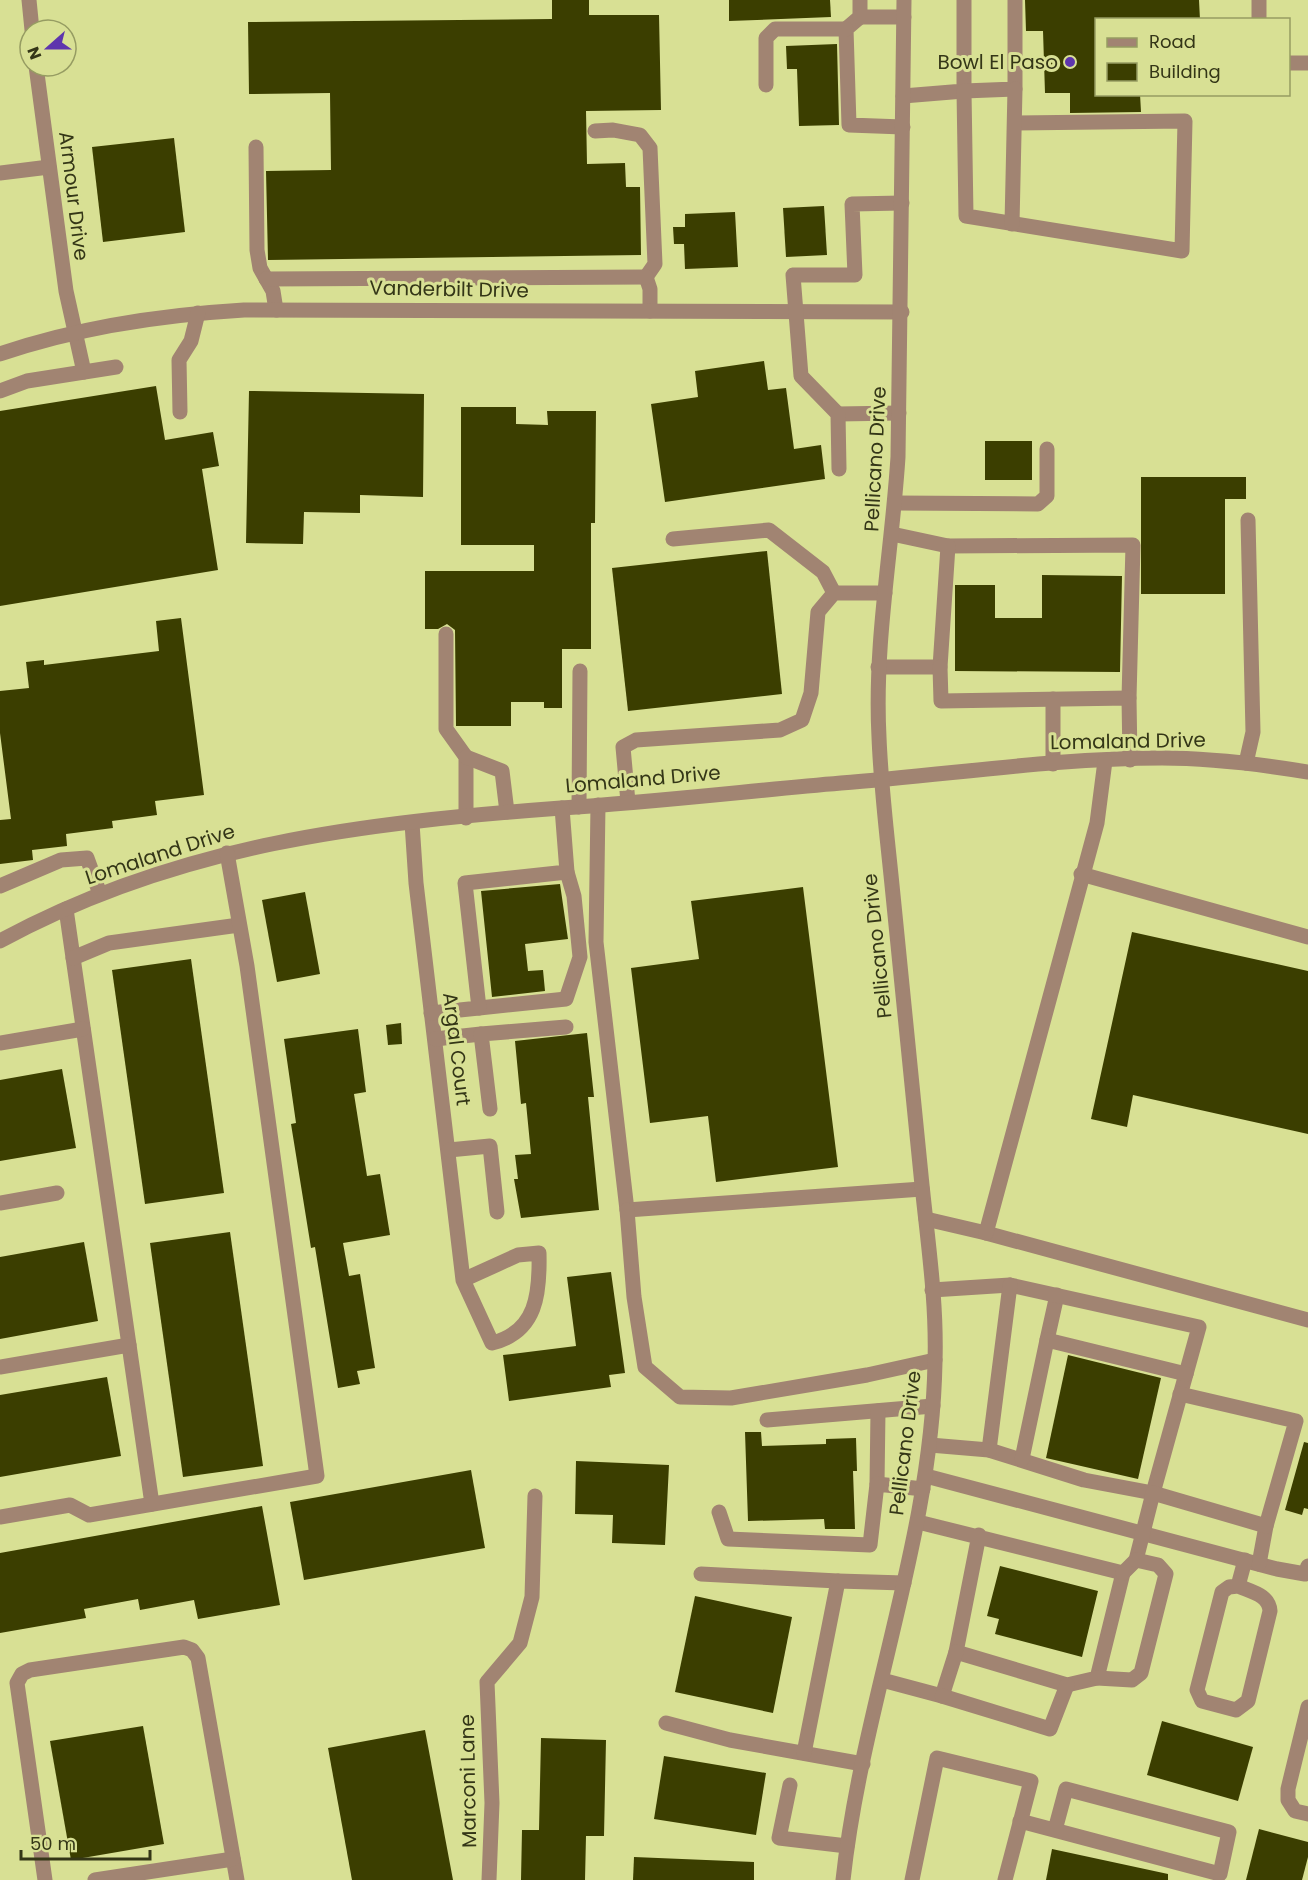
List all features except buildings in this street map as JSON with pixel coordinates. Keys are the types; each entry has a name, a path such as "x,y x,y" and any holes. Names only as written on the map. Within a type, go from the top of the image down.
{"street":[{"path":"29,0 31,18"},
{"path":"860,0 860,17"},
{"name":"Pellicano Drive","path":"843,1880 847,1846 863,1764 918,1522 930,1444 936,1360 926,1220 882,779 878,667 895,503 899,413 904,0"},
{"path":"964,0 966,216 1182,251 1185,122 1015,123"},
{"path":"1012,224 1015,0"},
{"path":"1259,0 1259,18"},
{"path":"766,85 766,38 775,28 846,29 860,17 904,17"},
{"path":"846,29 849,125 903,127"},
{"path":"1290,63 1308,63"},
{"name":"Armour Drive","path":"38,78 74,332 84,372"},
{"path":"903,96 1015,89"},
{"path":"595,130 613,130 640,135 650,148 655,264 646,277"},
{"path":"256,147 257,250 260,268 273,291 276,310"},
{"path":"0,173 49,167"},
{"path":"839,470 837,414 801,376 793,276 855,275 852,204 902,203"},
{"path":"266,279 646,277"},
{"path":"646,277 650,289 650,311"},
{"name":"Vanderbilt Drive","path":"0,354 74,332 146,319 198,313 276,310 902,312"},
{"path":"180,412 179,360 191,341 198,313"},
{"path":"0,391 27,381 116,367"},
{"path":"837,414 899,413"},
{"path":"895,503 1038,504 1047,496 1047,449"},
{"path":"1246,763 1253,732 1248,520"},
{"path":"673,539 769,530 823,572 834,593"},
{"path":"892,534 948,546 1133,545 1129,698 1130,760"},
{"path":"948,546 940,667 941,701 1129,698"},
{"path":"628,802 623,747 636,740 780,730 802,720 811,693 818,612 834,593 885,593"},
{"path":"446,634 446,729 466,757 502,771 507,812"},
{"path":"878,667 940,667"},
{"path":"579,807 580,671"},
{"path":"1053,699 1053,764"},
{"path":"466,757 466,818"},
{"name":"Lomaland Drive","path":"0,941 100,894 158,873 227,853 318,835 507,812 1053,764 1172,759 1246,763 1308,772"},
{"path":"986,1233 1081,874 1097,823 1104,761"},
{"path":"598,805 596,942 627,1210 634,1297 645,1367 680,1397 731,1398 867,1375 936,1360"},
{"path":"431,1013 566,999 580,957 574,896 567,873 562,808"},
{"name":"Argal Court","path":"412,823 431,1013 463,1280 492,1343 508,1339 523,1327 534,1308 540,1278 539,1253 518,1255 463,1280"},
{"path":"0,1517 70,1505 89,1515 316,1476 227,853"},
{"path":"0,886 61,860 87,858 100,894"},
{"path":"478,1008 465,883 567,873"},
{"path":"1081,874 1308,936"},
{"path":"66,909 152,1504"},
{"path":"73,957 109,944 239,925"},
{"path":"435,1039 566,1027"},
{"path":"0,1043 83,1029"},
{"path":"481,1034 490,1109"},
{"path":"449,1150 490,1146 497,1212"},
{"path":"627,1210 922,1189"},
{"path":"0,1203 57,1193"},
{"path":"926,1220 986,1233 1308,1320"},
{"path":"932,1290 1010,1285 1199,1327 1136,1560 1124,1573 1097,1678"},
{"path":"988,1450 1010,1285"},
{"path":"1022,1459 1057,1295"},
{"path":"1047,1340 1186,1374"},
{"path":"0,1367 129,1345"},
{"path":"1180,1394 1296,1421 1266,1526 1252,1562 1238,1587"},
{"path":"767,1420 933,1406"},
{"path":"719,1512 728,1539 870,1545 877,1484 878,1411"},
{"path":"930,1444 988,1450 1084,1480 1153,1493 1266,1526"},
{"path":"877,1484 925,1482 1142,1532 1252,1562 1307,1572"},
{"name":"Marconi Lane","path":"489,1880 492,1803 487,1682 520,1643 532,1597 535,1496"},
{"path":"918,1522 979,1535 1124,1573"},
{"path":"942,1696 957,1652 979,1535"},
{"path":"957,1652 1067,1685 1097,1678 1132,1680 1141,1672 1166,1574 1158,1565 1136,1560"},
{"path":"701,1574 904,1583"},
{"path":"804,1753 838,1581"},
{"path":"1229,1587 1238,1587 1265,1598 1270,1611 1248,1701 1236,1710 1202,1701 1197,1690 1221,1592 1229,1587"},
{"path":"45,1880 17,1683 22,1674 30,1670 184,1647 192,1650 198,1658 237,1880"},
{"path":"882,1680 1050,1729 1067,1685"},
{"path":"1308,1707 1288,1790 1288,1800 1295,1810 1308,1814"},
{"path":"666,1723 730,1740 863,1764"},
{"path":"912,1880 937,1758 1031,1781 1005,1880"},
{"path":"790,1785 779,1838 847,1846"},
{"path":"1020,1821 1219,1877 1229,1832 1066,1789 1055,1830"},
{"path":"95,1880 233,1859"}],"place":[{"name":"Bowl El Paso","path":"1070,62"}]}
